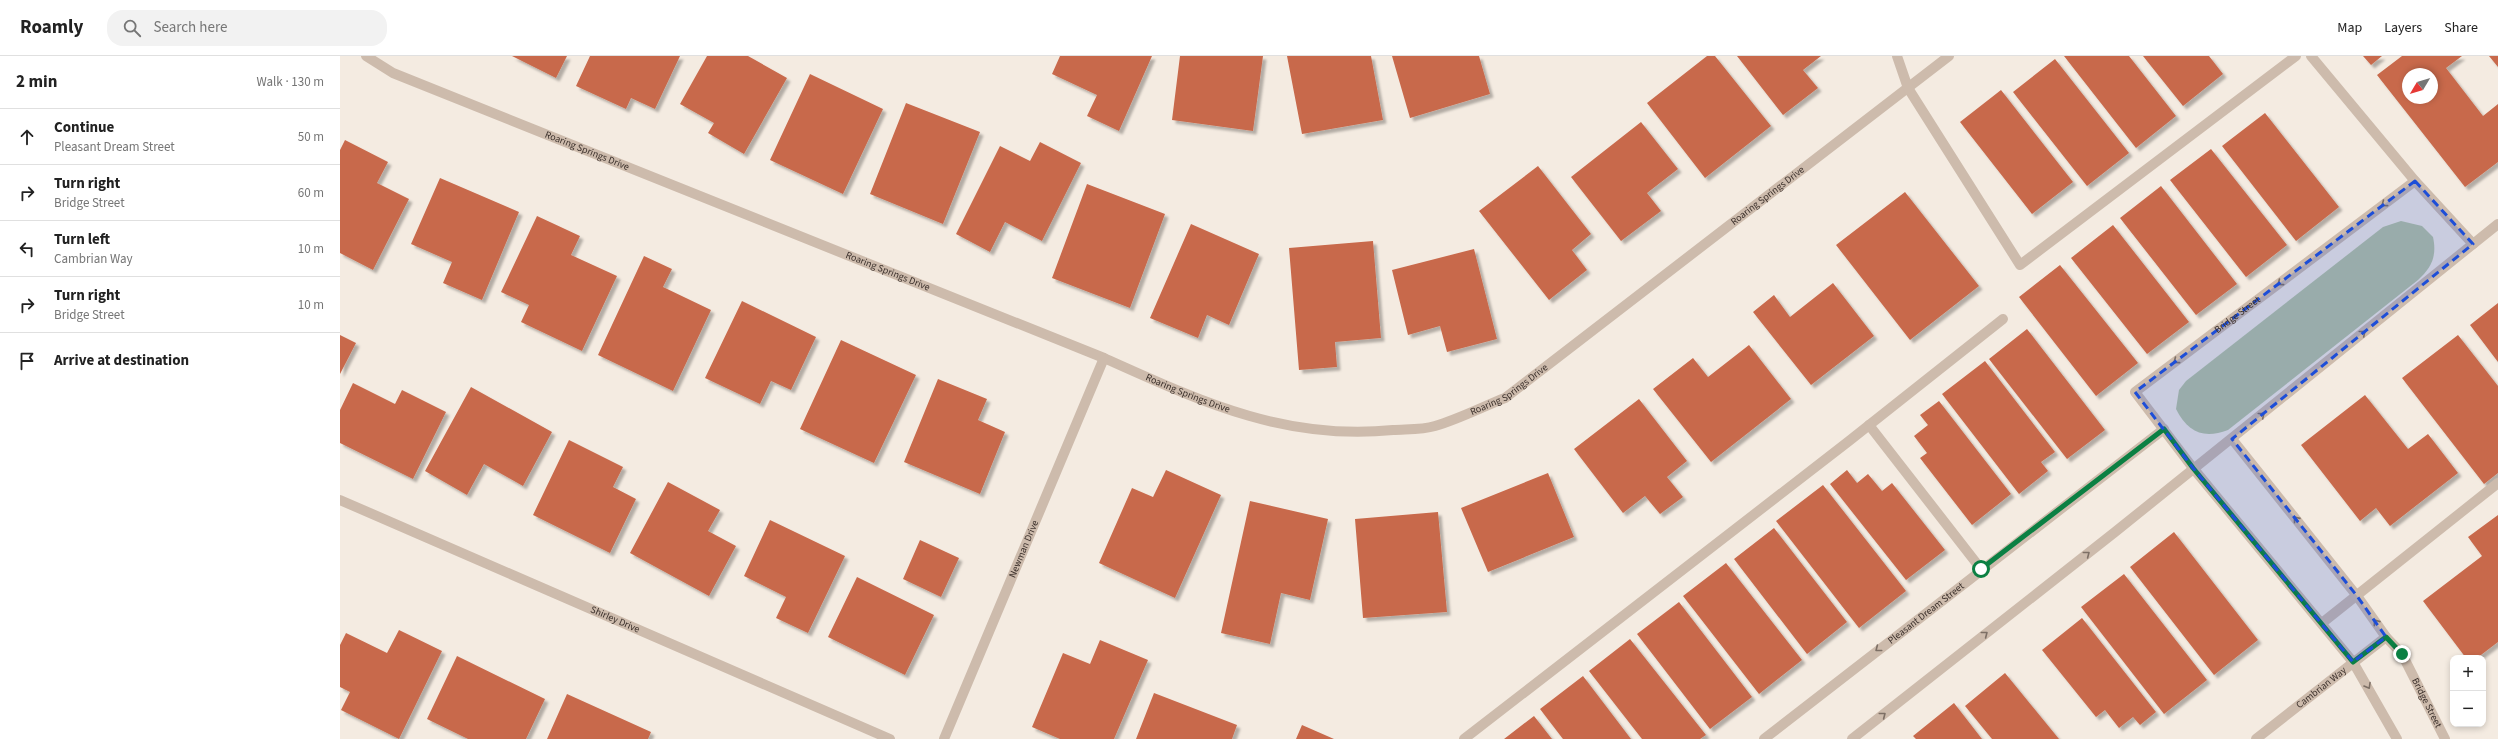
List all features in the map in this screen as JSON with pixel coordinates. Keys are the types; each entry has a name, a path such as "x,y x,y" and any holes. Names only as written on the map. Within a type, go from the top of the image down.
{"street":[{"name":"Roaring Springs Drive","path":"366,56 393,73 1104,358 1207,404 1265,421 1314,429 1361,433 1434,426 1505,398 1950,56"},
{"path":"1897,56 1908,88 2020,265 2296,56"},
{"path":"2311,56 2415,181 2473,244"},
{"name":"Bridge Street","path":"2397,739 2353,662 2193,468 2136,392 2415,181"},
{"path":"1852,739 2193,468 2232,439 2498,224"},
{"path":"1464,739 1869,425 2003,319"},
{"name":"Newman Drive","path":"944,739 1104,358"},
{"path":"1869,425 1981,569"},
{"name":"Pleasant Dream Street","path":"1764,739 1981,569 2164,429"},
{"name":"Bridge Street","path":"2232,439 2357,596 2386,637 2402,654 2445,739"},
{"path":"2322,623 2498,483"},
{"name":"Shirley Drive","path":"340,500 890,739"},
{"name":"Cambrian Way","path":"2256,739 2386,637"}],"highlighted area":[{"path":"2415,181 2473,244 2232,439 2357,596 2386,637 2353,662 2193,468 2135,392"}],"green space":[{"path":"2401,221 2422,226 2433,237 2434,256 2430,266 2418,280 2228,430 2219,433 2204,434 2191,429 2186,424 2176,409 2179,390 2186,381 2383,227"}],"building":[{"path":"512,56 567,56 556,78"},
{"path":"590,56 680,56 655,109 631,98 626,109 576,86"},
{"path":"707,56 748,56 787,78 744,154 708,133 714,123 680,104"},
{"path":"1060,56 1152,56 1119,131 1087,116 1097,95 1052,74"},
{"path":"1180,56 1263,56 1253,131 1172,120"},
{"path":"1287,56 1371,56 1383,120 1302,134"},
{"path":"1392,56 1479,56 1490,94 1410,118"},
{"path":"1707,56 1715,56 1771,126 1705,178 1647,103"},
{"path":"1737,56 1821,56 1803,70 1818,88 1783,115"},
{"path":"2064,56 2129,56 2176,116 2136,148"},
{"path":"2143,56 2209,56 2223,74 2183,106"},
{"path":"2363,56 2382,56 2371,65"},
{"path":"2402,56 2462,56 2446,68 2483,116 2498,104 2498,162 2465,187 2377,75"},
{"path":"2489,56 2498,56 2498,67"},
{"path":"2055,59 2129,153 2087,186 2013,92"},
{"path":"810,74 883,109 843,194 770,160"},
{"path":"2001,90 2073,182 2032,214 1960,122"},
{"path":"906,103 980,132 943,224 870,194"},
{"path":"2265,113 2339,207 2296,241 2222,146"},
{"path":"1641,122 1678,169 1647,193 1661,211 1621,241 1571,177"},
{"path":"345,140 388,162 377,183 409,199 373,270 340,253 340,150"},
{"path":"1040,142 1081,163 1042,241 1005,222 990,252 956,234 1000,146 1030,161"},
{"path":"2211,149 2287,245 2246,277 2170,180"},
{"path":"1538,166 1591,234 1572,250 1587,270 1549,300 1479,211"},
{"path":"440,178 519,212 482,300 443,283 452,262 411,244"},
{"path":"1087,184 1165,214 1130,308 1052,278"},
{"path":"2161,186 2237,284 2196,315 2120,218"},
{"path":"1905,192 1979,286 1910,340 1836,245"},
{"path":"537,216 580,236 571,255 617,276 582,351 521,322 529,305 501,292"},
{"path":"1191,224 1259,254 1229,325 1207,315 1198,338 1150,318"},
{"path":"2113,225 2189,322 2147,354 2071,258"},
{"path":"1373,241 1381,338 1335,342 1337,367 1299,370 1289,248"},
{"path":"1474,249 1497,339 1447,352 1440,326 1408,335 1392,270"},
{"path":"644,256 672,269 663,287 711,310 673,391 598,355"},
{"path":"2060,265 2138,363 2096,396 2019,297"},
{"path":"1833,283 1874,336 1811,385 1753,312 1774,295 1790,317"},
{"path":"742,301 816,337 791,390 771,381 760,404 705,378"},
{"path":"2498,303 2498,362 2470,325"},
{"path":"2027,329 2105,430 2067,459 1989,359"},
{"path":"340,335 356,343 340,374"},
{"path":"2458,335 2498,386 2498,473 2484,484 2402,378"},
{"path":"841,340 916,375 874,463 800,429"},
{"path":"1749,345 1791,399 1711,462 1653,389 1693,358 1708,377"},
{"path":"1985,361 2055,452 2041,462 2048,471 2019,494 1942,394"},
{"path":"938,379 987,399 978,420 1005,432 980,494 904,462"},
{"path":"353,383 395,404 402,390 446,412 413,479 340,443 340,410"},
{"path":"471,387 552,432 523,486 484,464 467,495 425,471"},
{"path":"2365,395 2408,449 2428,434 2458,473 2390,526 2376,508 2360,521 2301,445"},
{"path":"1639,399 1687,461 1667,477 1683,497 1660,514 1645,496 1623,513 1574,449"},
{"path":"1939,401 2011,494 1972,525 1920,458 1927,453 1914,436 1928,425 1920,415"},
{"path":"569,440 623,467 613,487 636,499 610,553 533,515"},
{"path":"1166,470 1221,495 1175,598 1099,563 1132,488 1153,497"},
{"path":"1847,470 1857,483 1868,474 1882,491 1892,483 1945,550 1906,580 1830,484"},
{"path":"1548,473 1574,537 1488,572 1461,508"},
{"path":"668,482 720,510 708,531 736,546 709,596 630,553"},
{"path":"1823,485 1906,591 1859,628 1776,521"},
{"path":"1250,501 1328,519 1310,600 1281,593 1270,644 1221,633"},
{"path":"1438,512 1447,612 1363,618 1355,519"},
{"path":"2498,515 2498,642 2481,655 2464,655 2423,601 2482,556 2468,537"},
{"path":"770,520 845,556 808,633 776,618 786,597 744,576"},
{"path":"1774,528 1847,622 1807,654 1734,559"},
{"path":"2174,532 2258,640 2214,675 2130,567"},
{"path":"920,540 959,558 941,597 903,579"},
{"path":"1726,563 1802,660 1759,694 1683,596"},
{"path":"2124,574 2207,680 2164,714 2081,607"},
{"path":"857,577 934,615 905,675 828,637"},
{"path":"1679,602 1752,697 1710,729 1637,634"},
{"path":"2082,618 2156,712 2140,725 2133,717 2119,728 2105,710 2096,717 2042,650"},
{"path":"399,630 442,651 399,739 341,710 350,692 340,687 340,645 346,633 387,653"},
{"path":"1630,639 1706,735 1700,739 1642,739 1589,671"},
{"path":"1100,640 1148,660 1114,739 1060,739 1032,727 1063,653 1090,664"},
{"path":"457,656 545,699 526,739 468,739 427,719"},
{"path":"2005,673 2059,739 1992,739 1965,706"},
{"path":"1583,676 1631,739 1563,739 1540,709"},
{"path":"1154,693 1237,725 1232,739 1136,739"},
{"path":"567,694 651,732 648,739 547,739"},
{"path":"1954,703 1982,739 1916,739 1913,736"},
{"path":"1534,716 1552,739 1504,739"},
{"path":"1302,725 1334,739 1296,739"}],"route":[{"path":"1981,569 2164,429 2193,468 2353,662 2386,637 2402,654"}]}
